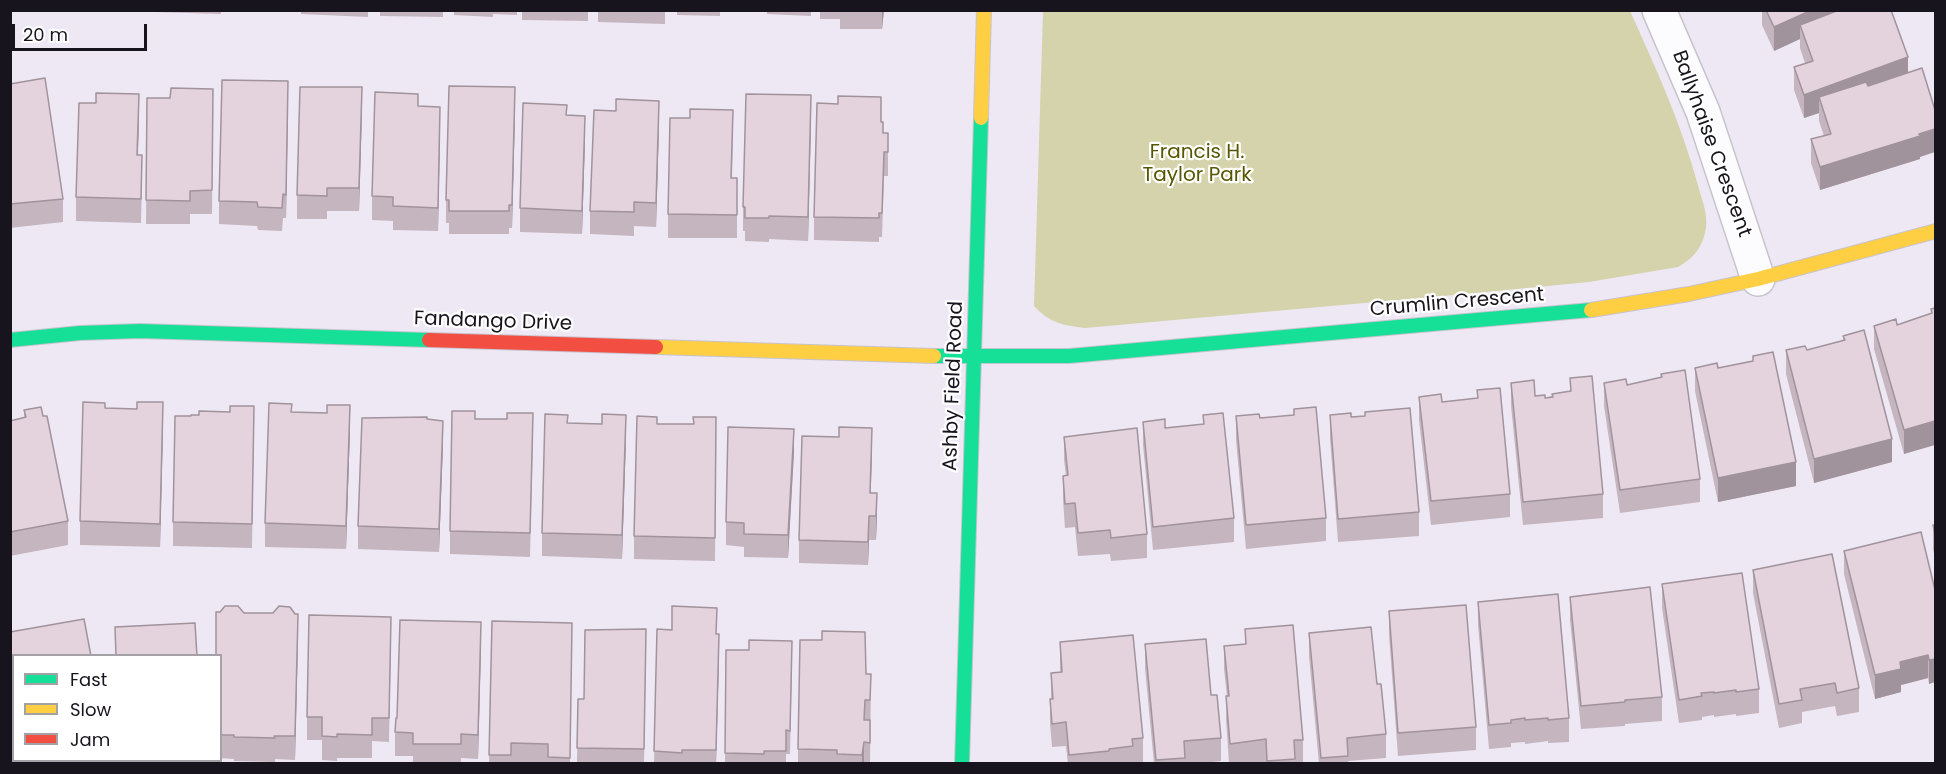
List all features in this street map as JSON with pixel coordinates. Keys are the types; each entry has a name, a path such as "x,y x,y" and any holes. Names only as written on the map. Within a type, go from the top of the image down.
{"street":[{"name":"Ashby Field Road","path":"962,764 984,10"},
{"name":"Ballyhaise Crescent","path":"1659,10 1703,112 1758,279"},
{"name":"Crumlin Crescent","path":"974,357 1069,356 1571,313 1689,294 1758,279 1935,231"},
{"name":"Fandango Drive","path":"10,340 80,333 140,331 974,357"}],"green space":[{"name":"Francis H. Taylor Park","path":"1043,11 1630,11 1667,95 1691,160 1706,217 1703,241 1693,256 1678,267 1589,282 1085,328 1057,322 1045,316 1034,306"}],"building":[{"path":"1766,10 1812,10 1774,27"},
{"path":"1839,10 1891,10 1908,57 1804,95 1794,67 1813,61 1800,25"},
{"path":"1922,68 1935,110 1935,129 1919,134 1920,136 1820,167 1811,139 1831,134 1819,97 1866,82 1868,86"},
{"path":"45,78 63,199 10,204 10,84"},
{"path":"222,80 288,81 286,195 283,194 282,208 258,207 257,202 219,201"},
{"path":"449,86 515,87 512,205 509,205 509,211 449,211 449,200 446,200"},
{"path":"300,87 362,87 359,188 327,188 327,196 297,195"},
{"path":"171,88 213,89 212,190 190,191 190,201 146,200 147,98 170,98"},
{"path":"375,92 418,94 418,106 440,107 438,208 393,206 393,197 372,196"},
{"path":"96,93 139,94 137,155 142,155 141,199 76,197 79,103 96,103"},
{"path":"746,94 811,95 808,217 745,218 745,207 743,207"},
{"path":"838,96 881,97 881,122 883,122 883,133 888,133 888,152 884,152 882,213 879,213 879,218 814,217 817,103 838,104"},
{"path":"616,99 659,101 656,203 634,202 634,212 590,211 594,110 616,111"},
{"path":"523,103 567,105 566,115 585,116 582,211 520,208"},
{"path":"690,109 733,110 731,178 737,178 737,215 668,214 670,118 690,118"},
{"path":"1935,308 1935,421 1904,430 1874,326 1896,319 1897,325 1932,313 1931,309"},
{"path":"1864,330 1892,439 1814,459 1786,350 1805,346 1807,350 1845,340 1843,336"},
{"path":"1773,352 1796,462 1718,478 1695,368 1717,363 1718,368 1753,361 1753,356"},
{"path":"1685,370 1700,479 1620,490 1604,383 1626,379 1627,385 1662,377 1661,374"},
{"path":"1592,376 1603,494 1523,502 1511,383 1534,380 1535,396 1545,395 1545,398 1553,397 1552,394 1571,391 1570,378"},
{"path":"1500,388 1510,494 1431,501 1419,397 1441,394 1442,402 1478,398 1477,390"},
{"path":"83,402 105,403 105,408 137,409 137,402 163,402 160,524 80,521"},
{"path":"269,403 292,404 291,412 327,413 327,405 350,405 346,526 265,523"},
{"path":"230,406 254,406 252,524 173,522 175,416 199,415 199,411 230,412"},
{"path":"41,407 43,416 47,416 68,521 10,532 10,421 26,417 24,410"},
{"path":"1316,407 1326,518 1246,525 1236,416 1259,414 1260,418 1294,415 1294,409"},
{"path":"1410,408 1419,512 1338,519 1330,415 1351,413 1351,417 1365,416 1365,412"},
{"path":"452,411 475,411 475,419 507,419 507,413 533,413 530,533 450,531"},
{"path":"1223,413 1234,518 1153,527 1143,422 1165,419 1165,428 1204,424 1203,415"},
{"path":"545,414 568,415 567,423 602,424 602,414 626,415 622,535 542,533"},
{"path":"637,416 657,417 657,424 694,424 693,417 716,417 715,538 634,536"},
{"path":"427,417 427,419 443,421 439,529 358,526 362,418"},
{"path":"728,427 794,429 788,535 744,534 744,523 726,522"},
{"path":"839,427 872,428 870,493 877,493 876,516 869,516 868,542 799,540 802,436 839,437"},
{"path":"1137,428 1147,534 1111,538 1110,530 1078,533 1075,503 1065,504 1063,476 1068,475 1064,437"},
{"path":"1921,532 1935,590 1935,659 1929,660 1928,655 1900,662 1901,669 1875,675 1844,551"},
{"path":"1832,554 1859,688 1837,693 1835,683 1800,689 1802,700 1779,704 1753,570"},
{"path":"1742,573 1759,689 1701,693 1702,696 1679,700 1662,584"},
{"path":"1650,587 1662,697 1581,706 1570,597"},
{"path":"1558,594 1569,718 1525,720 1525,718 1511,720 1511,723 1489,725 1478,602"},
{"path":"1466,605 1476,727 1398,733 1389,611"},
{"path":"225,606 238,606 244,613 273,613 279,606 290,607 295,614 298,614 295,736 274,736 275,738 222,735 222,654 216,654 216,612 220,612"},
{"path":"672,606 717,608 716,634 719,634 716,750 682,750 682,753 654,751 657,629 672,630"},
{"path":"309,615 391,617 389,718 372,718 372,735 322,736 322,717 307,717"},
{"path":"84,619 91,654 12,654 12,674 10,632"},
{"path":"400,620 481,622 478,735 461,734 461,744 413,744 413,733 395,732"},
{"path":"492,621 572,623 570,758 548,757 548,744 511,743 511,755 489,755"},
{"path":"195,623 197,654 116,654 115,627"},
{"path":"1293,625 1303,740 1294,740 1295,759 1267,761 1266,739 1230,744 1226,696 1229,696 1224,646 1246,644 1245,629"},
{"path":"1371,627 1377,684 1381,684 1386,734 1347,738 1348,756 1321,758 1309,633"},
{"path":"646,629 644,749 577,748 578,699 584,699 585,630"},
{"path":"822,631 865,632 866,674 871,674 870,700 865,700 864,720 870,720 870,743 864,742 862,755 837,754 837,750 798,749 800,640 822,640"},
{"path":"1133,635 1143,738 1132,739 1133,746 1069,755 1066,722 1052,724 1050,699 1053,699 1051,673 1062,672 1060,642"},
{"path":"1206,639 1211,695 1217,695 1221,738 1184,741 1185,758 1156,760 1145,644"},
{"path":"749,640 792,641 790,731 786,730 786,751 764,751 764,754 725,753 726,650 749,650"},
{"path":"28,762 46,762 37,764 28,764"}],"traffic: fast":[{"path":"962,764 981,118"},
{"path":"934,356 1069,356 1591,310"},
{"path":"10,340 80,333 140,331 429,340"}],"traffic: slow":[{"path":"981,118 984,10"},
{"path":"1591,310 1689,294 1758,279 1936,231"},
{"path":"656,347 934,356"}],"traffic: jam":[{"path":"429,340 656,347"}]}
